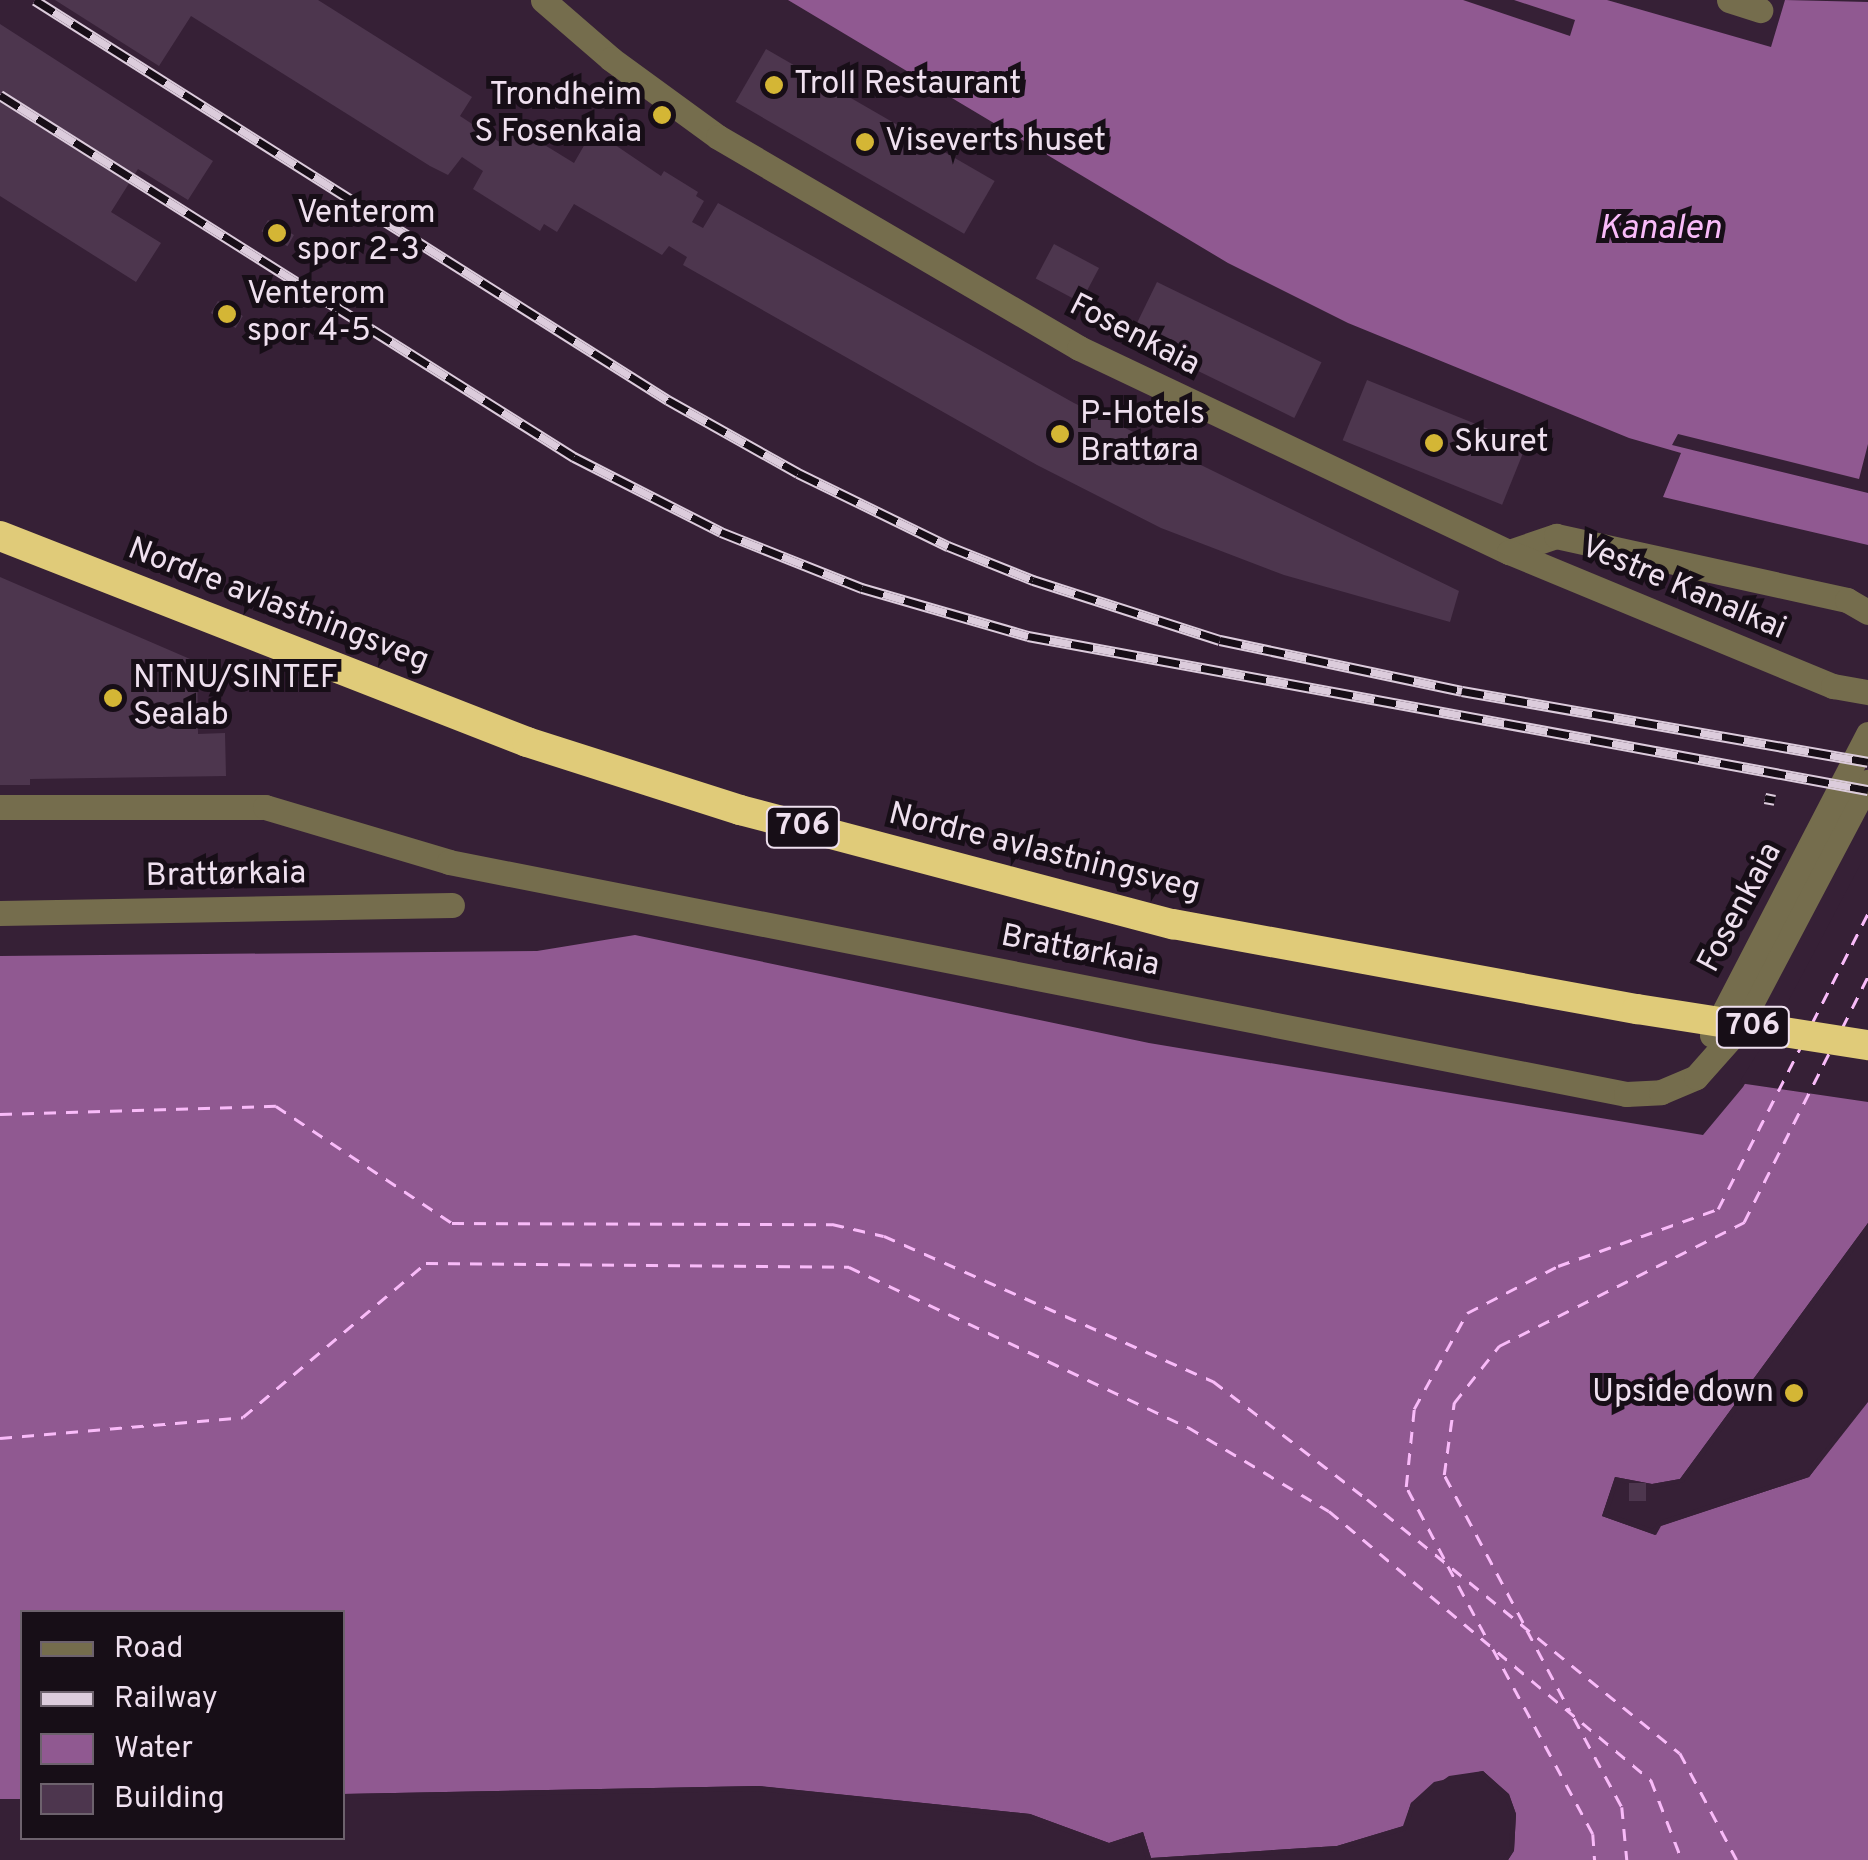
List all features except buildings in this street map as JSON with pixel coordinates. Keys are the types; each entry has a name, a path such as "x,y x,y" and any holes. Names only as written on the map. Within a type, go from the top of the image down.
{"highway":[{"name":"Nordre avlastningsveg","path":"0,536 527,742 740,810 1173,924 1637,1009 1868,1045"}],"street":[{"name":"Fosenkaia","path":"543,0 611,59 718,137 1079,348 1509,552"},
{"path":"1729,0 1760,10"},
{"path":"1509,552 1556,536 1847,600 1868,612"},
{"name":"Vestre Kanalkai","path":"1509,552 1833,686 1868,692"},
{"name":"Fosenkaia","path":"1696,1077 1716,1026 1868,734"},
{"name":"Fosenkaia","path":"1696,1077 1736,1032 1868,782"},
{"name":"Brattørkaia","path":"0,806 265,807 450,862 1626,1094 1661,1092 1696,1077"},
{"name":"Brattørkaia","path":"0,913 452,905"}],"water":[{"name":"Kanalen","path":"788,0 1607,0 1771,47 1785,0 1868,2 1868,545 1663,497 1681,453 1629,438 1348,323 1228,263"},
{"path":"1868,855 1868,1223 1680,1479 1652,1484 1615,1477 1602,1516 1655,1535 1660,1526 1809,1477 1868,1402 1868,1860 1508,1860 1514,1850 1516,1814 1509,1794 1483,1771 1449,1776 1411,1803 1404,1826 1337,1846 1151,1858 1143,1832 1109,1843 1030,1814 759,1786 345,1794 345,1610 20,1610 20,1799 0,1799 0,956 537,951 635,935 1149,1043 1703,1135 1743,1087 1784,1019"}],"pier":[{"path":"1463,0 1514,0 1575,20 1570,36"},
{"path":"1678,434 1859,479 1868,444 1868,493 1672,445"},
{"path":"1868,850 1868,1102 1739,1083 1780,1017"},
{"path":"1868,1223 1868,1231 1684,1482 1652,1489 1618,1482 1608,1513 1653,1529 1659,1521 1806,1473 1868,1397 1809,1477 1661,1526 1656,1535 1602,1516 1615,1477 1652,1484 1680,1479"},
{"path":"1483,1771 1509,1795 1516,1814 1514,1851 1508,1860 1503,1860 1509,1849 1511,1815 1505,1797 1482,1776 1437,1786 1415,1806 1406,1830 1338,1851 1198,1860 1146,1860 1140,1838 1109,1848 1029,1819 758,1791 345,1799 345,1794 758,1786 1030,1814 1109,1843 1143,1832 1151,1858 1337,1846 1403,1826 1411,1803 1434,1782"}],"ferry route":[{"path":"1812,1023 1868,913"},
{"path":"1842,1028 1868,976"},
{"path":"1444,1559 1406,1487 1414,1409 1467,1313 1558,1266 1718,1209 1800,1048"},
{"path":"1523,1623 1444,1475 1454,1403 1499,1346 1744,1222 1829,1053"},
{"path":"0,1114 276,1106 452,1223 832,1224 884,1236 1213,1381 1367,1499 1680,1753 1737,1860"},
{"path":"0,1438 243,1417 426,1263 849,1267 1188,1427 1329,1511 1651,1780 1682,1860"},
{"path":"1448,1566 1489,1642"},
{"path":"1527,1630 1570,1711"},
{"path":"1493,1649 1593,1834 1595,1860"},
{"path":"1574,1718 1622,1807 1627,1860"}],"railway":[{"path":"35,0 668,400 798,473 948,546 1033,580 1220,640 1462,691 1868,762"},
{"path":"0,95 574,457 721,532 862,588 1028,636 1868,790"},
{"path":"1765,798 1775,800"}],"place":[{"name":"Troll Restaurant","path":"774,85"},
{"name":"Trondheim S Fosenkaia","path":"662,115"},
{"name":"Viseverts huset","path":"865,142"},
{"name":"Venterom spor 2-3","path":"277,233"},
{"name":"Venterom spor 4-5","path":"227,314"},
{"name":"P-Hotels Brattøra","path":"1060,434"},
{"name":"Skuret","path":"1434,443"},
{"name":"NTNU/SINTEF Sealab","path":"113,698"},
{"name":"Upside down","path":"1794,1393"}]}
